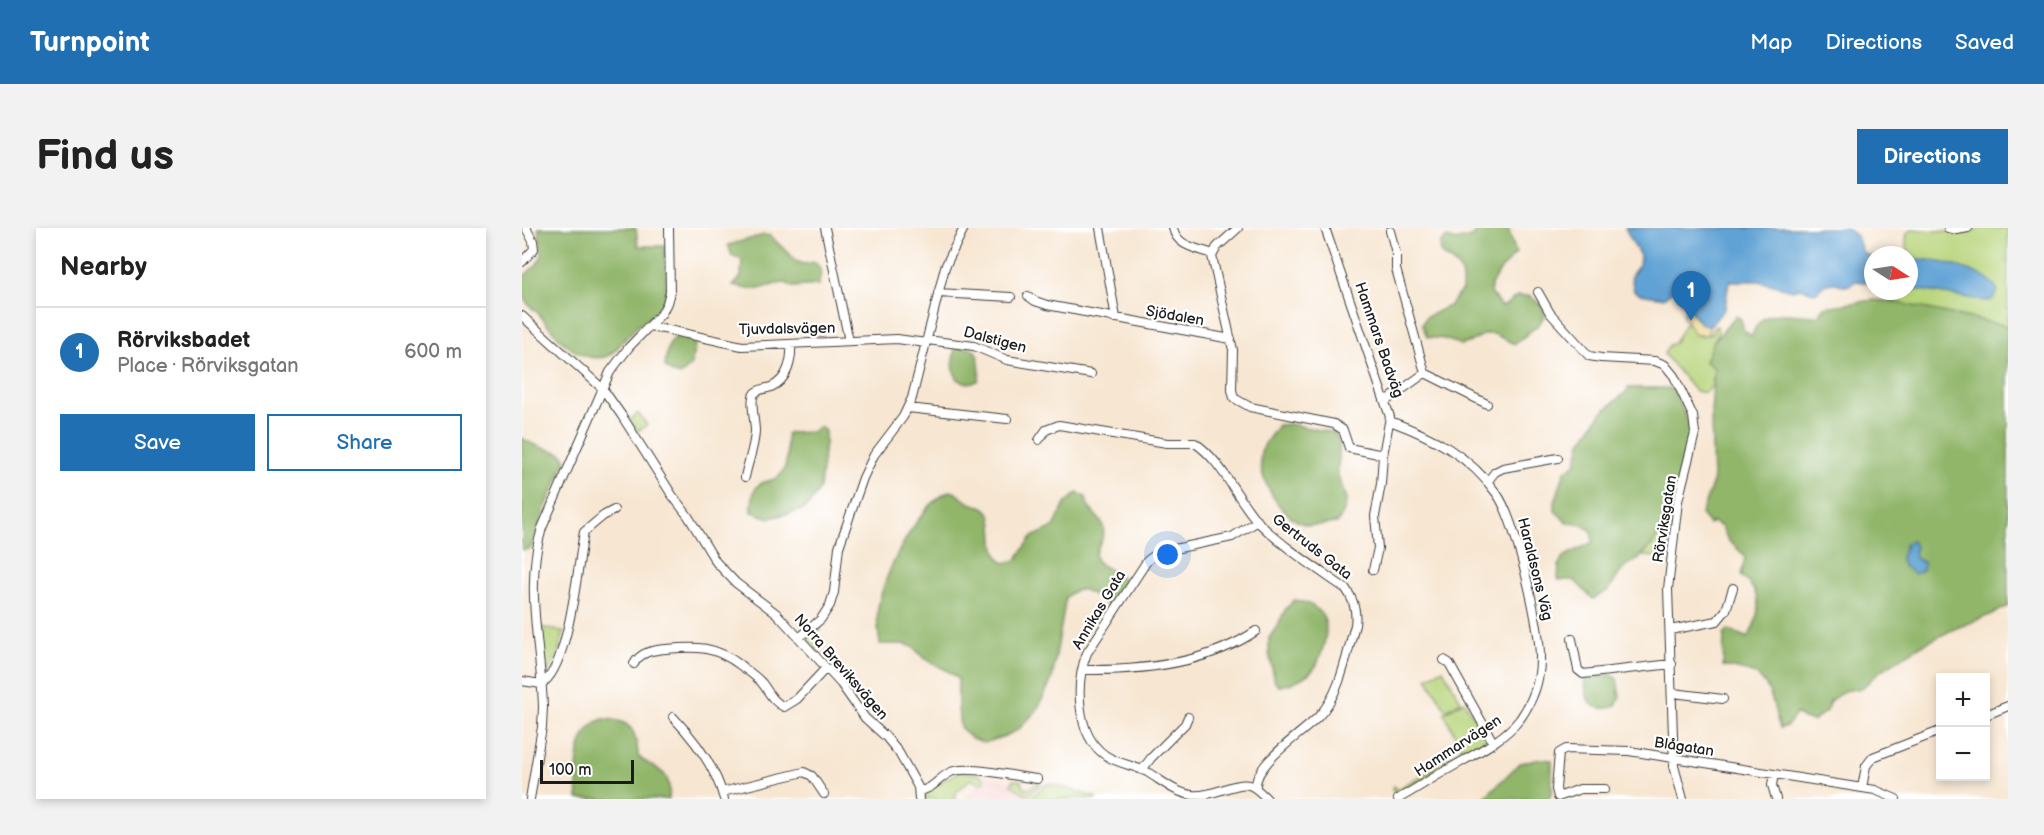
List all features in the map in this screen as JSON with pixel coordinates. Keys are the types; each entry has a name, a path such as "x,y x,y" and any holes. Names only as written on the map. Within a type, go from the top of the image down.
{"street":[{"path":"522,262 534,249 533,241 526,228"},
{"path":"530,799 542,727 543,707 533,582 535,552 542,528 603,389 618,361 662,313 669,298 669,228"},
{"path":"825,228 849,341"},
{"path":"799,638 821,619 830,605 834,593 840,544 863,477 874,455 908,408 948,259 964,228"},
{"path":"1100,228 1116,318"},
{"path":"1173,228 1180,242 1213,254"},
{"path":"1238,228 1213,254 1231,339 1234,360 1232,390 1237,400 1250,407 1334,424 1342,430 1349,448 1383,455"},
{"name":"Hammars Badväg","path":"1325,228 1386,401 1390,421 1383,455 1376,516 1378,548 1373,570"},
{"path":"1948,228 1957,230 1968,228"},
{"path":"1390,231 1396,253 1396,269 1425,373 1487,404"},
{"name":"Rörviksgatan","path":"1538,292 1550,313 1589,356 1655,361 1665,365 1674,376 1693,416 1695,433 1680,493 1670,566 1674,759 1675,775 1683,799"},
{"path":"938,293 1011,297"},
{"name":"Sjödalen","path":"1028,296 1047,305 1231,339"},
{"name":"Norra Breviksvägen","path":"522,316 603,389 716,562 736,583 777,615 826,668 866,718 899,753 915,780 919,795"},
{"name":"Tjuvdalsvägen","path":"650,326 737,345 906,339 926,341"},
{"name":"Dalstigen","path":"926,341 974,346 1007,360 1091,374"},
{"path":"745,477 749,454 754,442 753,397 758,390 774,386 782,379 790,364 791,344"},
{"path":"1386,401 1425,373"},
{"path":"908,408 1007,419"},
{"name":"Haraldsons Väg","path":"1390,421 1440,442 1461,457 1487,482 1501,500 1525,575 1539,643 1538,681 1526,710"},
{"name":"Gertruds Gata","path":"1039,440 1046,430 1059,425 1173,444 1196,443 1225,474 1258,521 1282,543 1346,589 1356,613 1346,658 1333,698 1318,717 1263,768 1256,780 1256,788"},
{"path":"1487,482 1495,472 1503,468 1558,458"},
{"path":"522,681 541,684 552,674 561,650 577,583 584,532 614,510"},
{"name":"Annikas Gata","path":"1256,788 1242,784 1209,794 1194,795 1178,790 1142,770 1112,759 1101,752 1092,741 1083,718 1080,692 1082,670 1091,645 1147,561 1165,551 1232,537 1258,521"},
{"path":"1670,630 1717,621 1726,610 1733,588"},
{"path":"1082,670 1180,662 1236,643 1256,631"},
{"path":"1572,639 1578,670 1583,674 1672,664"},
{"path":"634,664 640,655 657,650 694,647 715,650 732,659 753,675 783,707 797,699 826,668"},
{"path":"1444,660 1449,663 1493,741"},
{"path":"1673,693 1723,699"},
{"path":"1990,713 2008,706"},
{"name":"Hammarvägen","path":"1398,799 1493,741 1511,728 1526,710"},
{"path":"674,717 709,763 723,795 804,772 813,776 824,794"},
{"path":"1142,770 1185,724 1188,717"},
{"path":"1862,788 1866,766 1873,757 1936,733"},
{"name":"Blågatan","path":"1605,789 1580,789 1558,797 1556,789 1559,753 1566,750 1613,750 1862,788 1883,792 1896,799"},
{"path":"919,795 949,773 960,770 1037,779"},
{"path":"1774,774 1772,785 1776,799"},
{"path":"1256,788 1267,799"}],"shaded area":[{"path":"985,776 1002,779 1029,794 1024,799 965,799"}],"green space":[{"path":"538,228 636,228 638,246 665,246 666,289 662,305 609,355 594,358 575,351 559,338 527,303 524,296 522,278 537,264 542,255"},
{"path":"1477,228 1508,228 1516,253 1491,284 1491,293 1500,306 1504,306 1517,296 1530,296 1542,306 1545,315 1539,324 1515,344 1494,334 1485,334 1461,345 1445,339 1427,337 1422,324 1426,317 1449,306 1462,290 1460,272 1455,264 1441,254 1441,243 1447,238 1455,241 1474,236"},
{"path":"1983,228 2008,228 2008,326 1889,301 1918,300 1918,246 1906,246 1907,233 1912,229 1961,233"},
{"path":"764,235 770,236 798,262 804,264 815,262 821,273 818,285 792,287 786,283 759,289 733,286 741,277 742,260 732,256 728,245"},
{"path":"1873,300 1889,301 2008,326 2008,606 1922,645 1880,671 1862,688 1844,691 1830,701 1826,711 1813,721 1803,719 1797,713 1787,726 1780,728 1770,693 1762,680 1749,671 1723,666 1724,634 1728,630 1748,638 1756,621 1758,605 1754,590 1741,576 1745,558 1743,554 1728,540 1722,527 1713,522 1709,524 1701,514 1713,482 1711,413 1714,368 1705,361 1713,342 1736,316 1741,319 1744,331 1752,336 1763,319 1770,316 1788,314 1817,316 1825,307"},
{"path":"1686,322 1698,336 1711,334 1717,326 1718,333 1705,361 1714,368 1712,386 1704,392 1694,390 1664,354 1669,345 1674,343"},
{"path":"677,337 688,339 695,345 691,366 680,375 672,373 665,367 669,346"},
{"path":"955,348 971,348 976,353 979,365 978,381 963,382 955,375 953,362"},
{"path":"1628,388 1668,388 1674,391 1689,424 1690,435 1669,513 1654,542 1638,560 1627,565 1609,590 1593,599 1574,580 1558,580 1559,565 1563,557 1593,542 1591,530 1579,524 1568,523 1555,511 1555,502 1565,471 1576,463 1581,442 1602,412"},
{"path":"638,413 647,425 638,431 630,420"},
{"path":"1290,424 1334,433 1337,438 1339,443 1338,474 1346,502 1337,523 1304,524 1287,513 1272,495 1263,474 1261,453 1278,425"},
{"path":"820,426 825,431 825,443 820,488 810,504 802,510 770,518 752,512 755,490 758,485 773,479 783,471 787,457 787,433 812,432"},
{"path":"522,438 537,446 563,454 566,461 542,516 532,546 522,550"},
{"path":"950,491 989,512 992,518 995,549 998,557 1004,563 1016,560 1032,537 1054,527 1065,504 1077,493 1086,497 1089,508 1100,520 1104,530 1095,554 1097,562 1126,580 1109,606 1083,590 1072,592 1066,597 1052,679 1037,710 1018,730 984,743 971,738 960,727 958,679 926,659 911,646 880,644 878,607 895,559 904,541 926,511"},
{"path":"1675,493 1668,557 1642,556 1662,527"},
{"path":"1294,600 1304,602 1318,610 1325,622 1325,638 1313,670 1289,684 1279,686 1275,682 1269,653 1269,638 1285,610"},
{"path":"819,625 821,629 815,635 822,642 816,650 808,641 807,636"},
{"path":"540,627 564,632 557,656 548,672 543,667"},
{"path":"1443,669 1461,701 1446,710 1427,678"},
{"path":"1610,674 1617,679 1620,698 1616,705 1610,708 1594,706 1588,699 1584,677"},
{"path":"1464,701 1484,734 1485,740 1450,763 1445,763 1443,761 1446,755 1450,759 1463,751 1444,713"},
{"path":"603,719 620,721 630,728 636,739 638,756 661,772 668,781 669,799 578,799 577,765 582,742 594,724"},
{"path":"1541,759 1552,760 1552,791 1549,799 1483,799 1520,763"},
{"path":"1434,763 1439,764 1438,770 1398,794 1392,790 1394,786 1397,790 1436,767"},
{"path":"960,772 978,774 985,781 981,784 970,779 955,794 957,799 922,799 939,784"},
{"path":"1013,780 1020,780 1025,788 1029,789 1037,782 1041,784 1028,795 1011,785"},
{"path":"1047,784 1056,785 1096,799 1029,799"}],"sand":[{"path":"1688,304 1698,322 1710,326 1707,335 1695,335 1683,316"}],"water":[{"path":"1625,228 1846,228 1857,237 1864,253 1864,282 1856,281 1847,286 1833,283 1815,293 1800,288 1792,290 1758,281 1729,281 1725,308 1710,326 1700,322 1681,301 1682,292 1673,290 1664,298 1634,291 1631,276 1639,265 1640,256"},
{"path":"1918,259 1945,263 1972,271 1983,277 1998,291 1992,300 1986,301 1918,290"},
{"path":"1912,541 1916,548 1915,558 1924,563 1923,570 1915,574 1903,566 1901,558 1906,543"}],"place":[{"name":"Rörviksbadet","path":"1691,321"}]}
